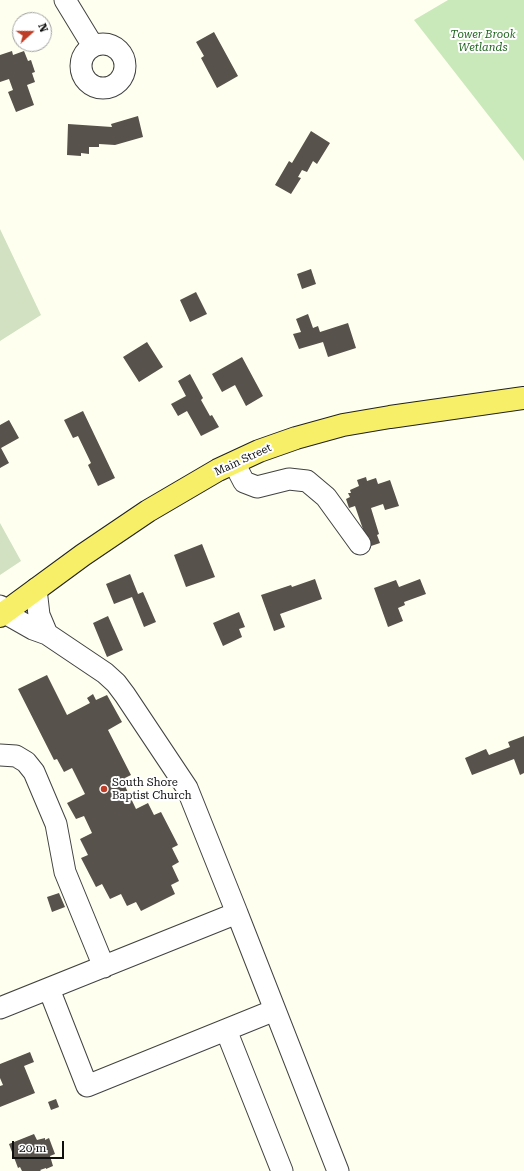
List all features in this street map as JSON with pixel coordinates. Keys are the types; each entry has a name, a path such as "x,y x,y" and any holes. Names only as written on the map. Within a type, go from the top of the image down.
{"main road":[{"name":"Main Street","path":"2,612 83,554 148,511 190,486 234,463 277,444 343,425 524,398"}],"street":[{"path":"65,0 93,46"},
{"path":"234,463 244,482 257,487 289,479 307,481 326,496 360,544"},
{"path":"36,589 40,615 47,634"},
{"path":"2,612 33,629 47,634 105,673 116,683 187,788 338,1171"},
{"path":"0,755 16,756 26,762 34,772 56,824 65,872 104,967"},
{"path":"0,1008 237,913"},
{"path":"49,989 86,1086 275,1010"},
{"path":"226,1030 282,1171"}],"green space":[{"name":"Tower Brook Wetlands","path":"448,0 524,0 524,161 414,20"},
{"path":"0,229 41,315 0,341"},
{"path":"0,523 21,561 0,575"}],"building":[{"path":"214,32 238,76 217,88 201,58 204,56 196,42"},
{"path":"12,51 13,55 24,52 28,61 31,60 35,72 32,73 35,82 27,85 34,105 16,112 8,92 13,90 9,79 0,82 0,55"},
{"path":"138,116 143,137 115,145 99,144 99,147 89,147 89,154 81,153 81,156 67,155 68,124 112,127 111,124"},
{"path":"311,131 330,143 317,164 313,161 307,172 302,170 298,177 301,178 291,194 275,185 289,161 292,163"},
{"path":"311,269 316,284 302,289 297,274"},
{"path":"196,292 207,314 190,322 180,300"},
{"path":"308,314 313,328 318,326 320,332 348,323 356,348 328,357 323,342 299,349 293,334 301,332 296,319"},
{"path":"147,342 163,367 139,382 123,357"},
{"path":"242,357 263,396 246,406 235,385 222,392 212,374"},
{"path":"190,374 203,398 201,400 210,416 212,415 219,427 201,436 187,411 178,416 171,404 186,396 178,381"},
{"path":"83,411 115,478 98,486 88,465 91,463 78,436 73,438 64,420"},
{"path":"9,420 19,438 1,448 9,463 0,468 0,425"},
{"path":"366,477 367,481 376,478 378,484 390,480 399,506 385,510 383,504 371,508 379,534 377,535 380,543 371,546 369,537 366,538 355,506 349,508 346,499 350,497 348,493 351,493 350,490 359,486 357,480"},
{"path":"202,544 215,577 186,587 174,555"},
{"path":"130,574 138,594 143,592 156,622 144,627 132,597 114,604 106,584"},
{"path":"315,579 322,599 280,614 285,627 274,631 261,595"},
{"path":"420,579 426,594 404,602 405,605 398,608 403,621 388,627 374,588 396,580 399,587"},
{"path":"239,612 245,627 239,629 242,637 223,646 213,623"},
{"path":"108,616 123,650 107,657 93,623"},
{"name":"South Shore Baptist Church","path":"47,675 67,715 90,703 87,698 93,694 96,700 107,695 122,722 108,730 131,775 125,778 127,783 124,784 136,809 148,803 154,815 161,812 178,845 172,848 179,862 172,866 179,881 171,885 175,894 141,911 136,902 127,906 121,894 110,899 102,884 96,887 81,858 88,855 80,839 92,833 84,816 76,819 67,803 85,794 72,768 64,772 57,759 54,760 18,689"},
{"path":"524,736 524,773 520,775 514,759 472,775 465,758 486,749 489,755 510,747 508,742"},
{"path":"59,893 65,907 52,912 47,897"},
{"path":"30,1052 34,1062 24,1066 35,1093 0,1107 0,1086 3,1085 0,1078 0,1064"},
{"path":"56,1099 59,1107 51,1110 48,1102"},
{"path":"34,1134 37,1140 45,1138 45,1140 49,1138 55,1154 50,1156 53,1166 40,1170 41,1171 22,1171 20,1167 18,1168 9,1144"}],"place":[{"name":"South Shore Baptist Church","path":"104,789"}]}
